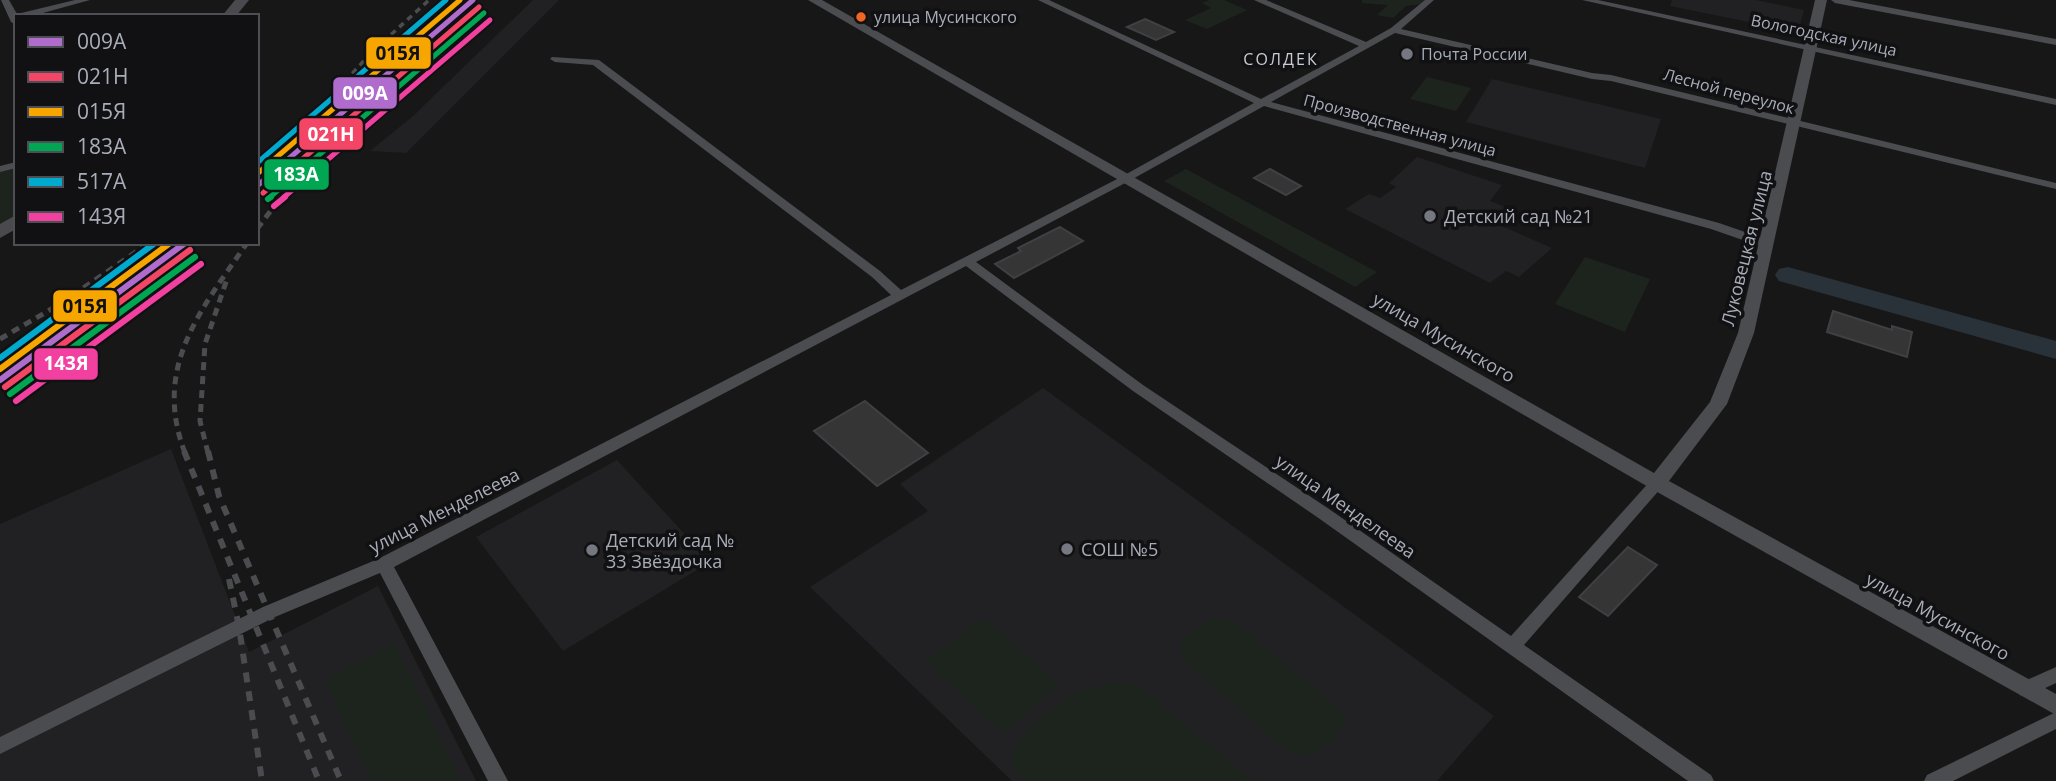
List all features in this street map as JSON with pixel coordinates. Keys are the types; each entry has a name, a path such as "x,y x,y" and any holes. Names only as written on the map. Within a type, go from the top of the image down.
{"main road":[{"path":"231,14 242,0"},
{"path":"0,233 14,222"}],"street":[{"path":"32,14 86,0"},
{"name":"улица Мусинского","path":"814,0 1657,483 2056,705"},
{"name":"Производственная улица","path":"1041,0 1259,102 1715,226 1765,243"},
{"path":"1258,0 1364,46"},
{"name":"улица Менделеева","path":"0,746 269,612 384,564 1125,179 1259,102 1394,30 1430,0"},
{"name":"Вологодская улица","path":"1586,0 2056,102"},
{"name":"Луковецкая улица","path":"1657,483 1718,404 1746,333 1821,0"},
{"path":"1835,0 2056,42"},
{"name":"Лесной переулок","path":"1394,30 1752,111 1794,124 2056,186"},
{"path":"555,59 596,62 900,295"},
{"name":"улица Менделеева","path":"967,261 1138,388 1323,513 1704,781"},
{"path":"1512,647 1657,483"},
{"path":"384,564 498,781"},
{"path":"2026,689 2056,675"},
{"path":"1934,781 2056,720"}],"shaded area":[{"path":"533,0 559,0 406,153 370,151 413,116"},
{"path":"1224,0 1247,10 1207,29 1185,20 1211,8 1202,3"},
{"path":"1362,0 1425,0 1422,4 1406,6 1393,18 1377,15 1388,5 1362,3"},
{"path":"1672,0 1756,0 1804,10 1798,32 1670,6"},
{"path":"1427,77 1471,88 1456,111 1410,99"},
{"path":"1492,79 1661,119 1645,168 1466,122"},
{"name":"Детский сад №21","path":"1417,157 1502,185 1490,201 1508,208 1495,223 1552,248 1519,277 1506,271 1490,283 1345,209 1369,194 1380,198 1396,187 1389,183"},
{"path":"14,166 14,222 0,233 0,169"},
{"path":"1186,169 1377,272 1355,287 1164,181"},
{"path":"1585,257 1650,279 1625,332 1555,304"},
{"name":"СОШ №5","path":"1043,388 1494,716 1437,781 1012,781 810,587 928,511 900,484"},
{"path":"171,449 249,652 378,586 476,781 0,781 0,524"},
{"name":"Детский сад № 33 Звёздочка","path":"617,460 710,562 563,651 476,537"},
{"path":"983,617 1060,684 1003,734 925,661"},
{"path":"1221,618 1234,622 1346,714 1346,724 1322,749 1308,755 1290,754 1184,660 1180,642 1208,619"},
{"path":"394,643 461,781 371,781 325,680"},
{"path":"1115,681 1137,685 1253,781 1025,781 1017,773 1010,757 1029,731 1064,699"}],"building":[{"path":"1145,19 1174,32 1156,40 1127,27"},
{"path":"1270,169 1301,186 1286,195 1254,178"},
{"path":"1060,227 1083,241 1014,278 995,264 1021,251 1018,248"},
{"path":"1833,311 1892,330 1892,326 1912,332 1907,357 1827,332"},
{"path":"865,401 928,453 877,486 814,431"},
{"path":"1628,547 1657,565 1608,616 1579,597"}],"waterway":[{"path":"1788,275 2056,350"}],"railway":[{"path":"300,130 372,52 429,0"},
{"path":"280,198 299,172 345,124"},
{"path":"259,164 273,153"},
{"path":"259,226 281,197"},
{"path":"0,339 60,304 146,245"},
{"path":"185,453 176,422 174,393 178,366 198,316 246,245"},
{"path":"208,453 200,421 205,344 227,279"},
{"path":"184,451 319,781"},
{"path":"208,451 219,496 341,781"},
{"path":"229,579 239,627 262,781"}],"transit line":[{"name":"517А","path":"259,161 446,0"},
{"name":"015Я","path":"259,172 460,0"},
{"name":"009А","path":"259,184 473,0"},
{"name":"021Н","path":"263,193 479,7"},
{"name":"183А","path":"268,199 484,13"},
{"name":"143Я","path":"274,206 490,20"},
{"name":"517А","path":"0,358 152,245"},
{"name":"015Я","path":"0,369 167,245"},
{"name":"009А","path":"0,380 182,245"},
{"name":"021Н","path":"5,387 190,250"},
{"name":"183А","path":"10,394 195,257"},
{"name":"143Я","path":"16,401 201,264"}],"place":[{"name":"улица Мусинского","path":"861,17"},
{"name":"Почта России","path":"1407,54"},
{"name":"Детский сад №21","path":"1430,216"},
{"name":"СОШ №5","path":"1067,549"},
{"name":"Детский сад № 33 Звёздочка","path":"592,550"}],"district":[{"name":"СОЛДЕК","path":"1281,59"}]}
